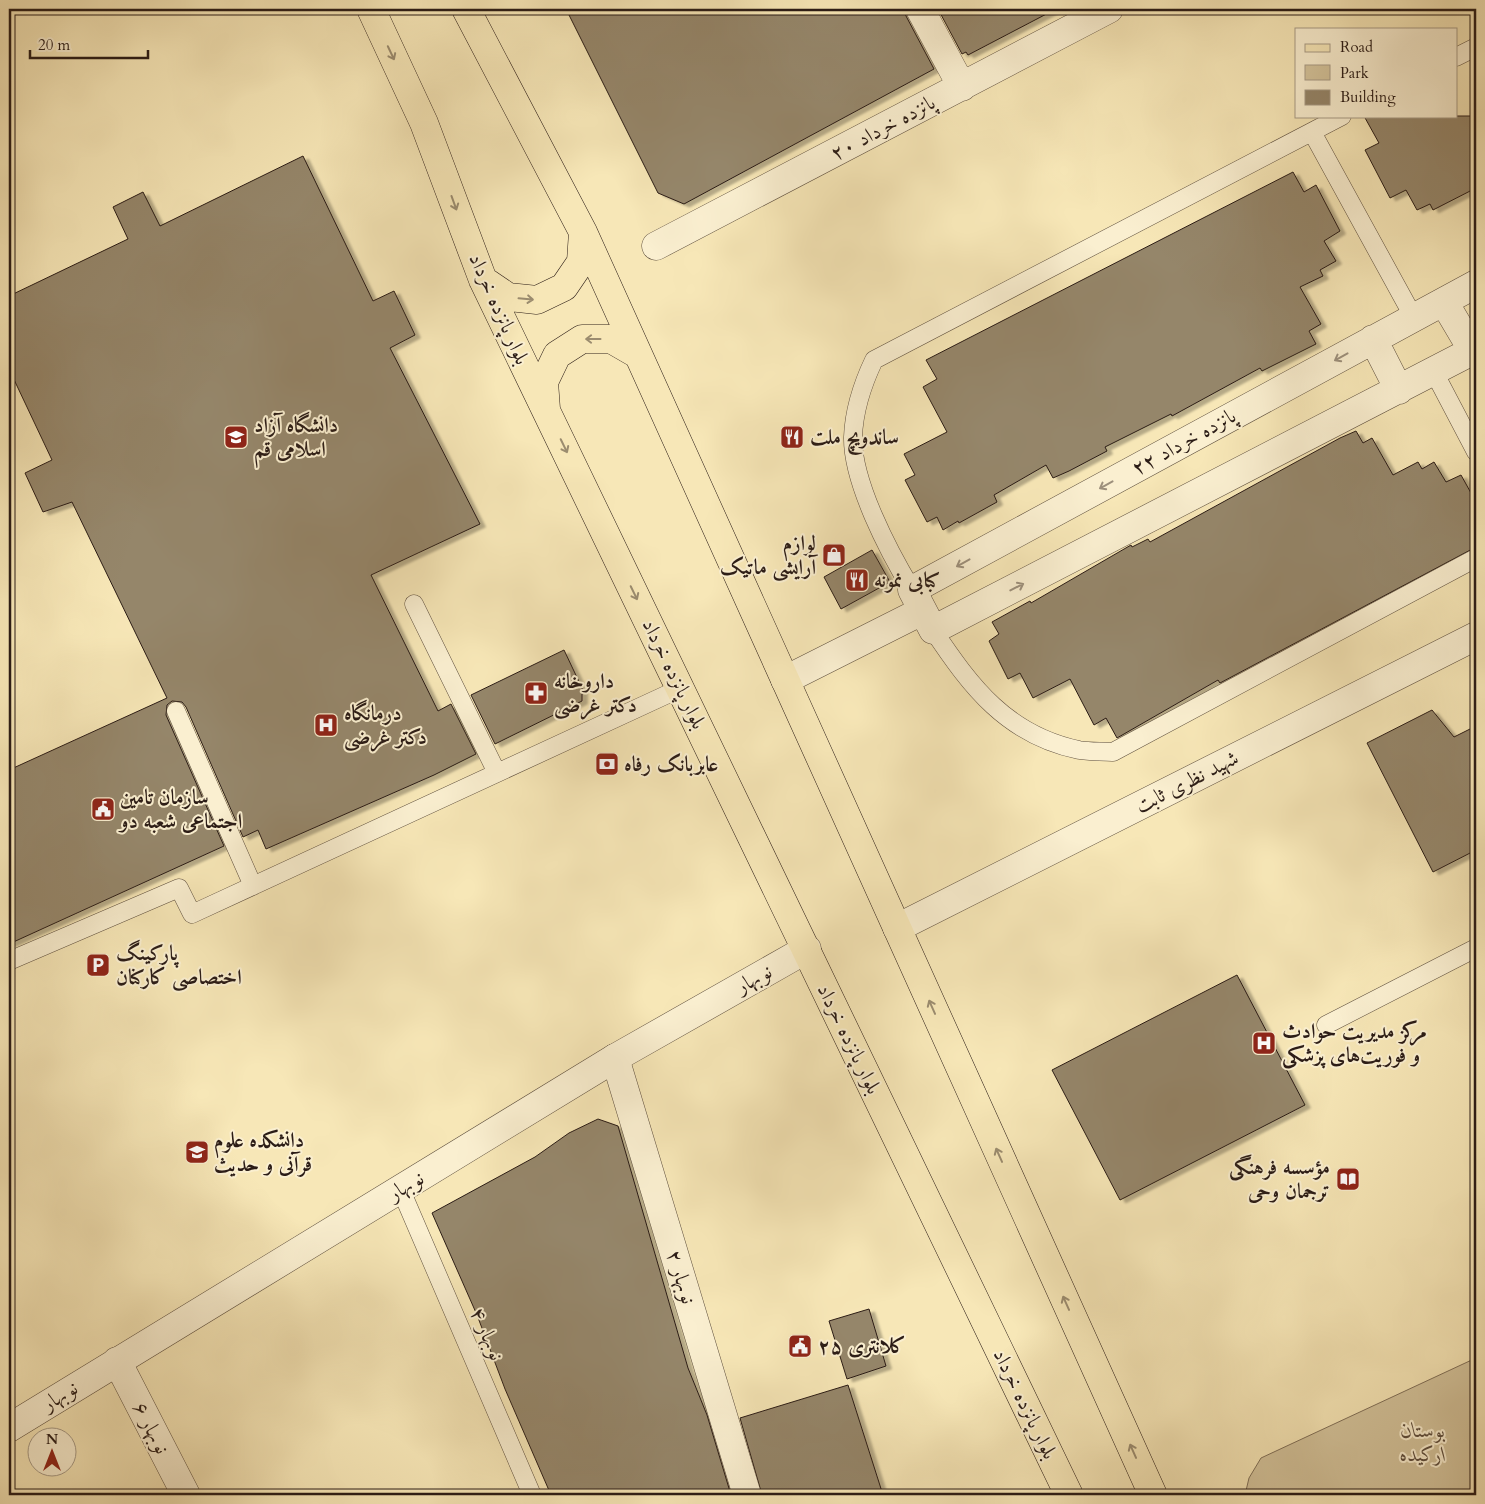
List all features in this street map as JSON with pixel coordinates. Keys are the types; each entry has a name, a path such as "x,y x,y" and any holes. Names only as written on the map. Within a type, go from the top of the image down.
{"main road":[{"name":"بلوار پانزده خرداد","path":"371,9 424,123 483,280 1069,1495"},
{"path":"466,9 583,232 1153,1495"},
{"path":"483,280 508,297 537,300 564,287 576,270 581,262 583,232"},
{"path":"547,411 544,382 557,355 582,339 612,339 637,354"}],"street":[{"path":"920,9 962,87"},
{"name":"پانزده خرداد ۲۰","path":"656,246 1109,9"},
{"name":"پانزده خرداد ۲۲","path":"922,610 1373,339 1476,284"},
{"path":"1444,302 1474,350"},
{"path":"1373,339 1399,390"},
{"name":"پانزده خرداد ۲۲","path":"785,680 922,610 1399,390 1474,350"},
{"name":"شهید نظری ثابت","path":"897,928 1476,636"},
{"name":"نوبهار","path":"9,1428 117,1360 401,1190 615,1058 806,949"},
{"name":"نوبهار ۲","path":"615,1058 747,1495"},
{"name":"نوبهار ۶","path":"117,1360 186,1495"}],"lane":[{"path":"1458,56 1476,47"},
{"path":"1338,118 874,360 863,382 853,437 860,478 876,522 896,563 922,610 960,671 981,695 1014,724 1044,739 1079,750 1113,752 1476,558"},
{"path":"1312,132 1414,318"},
{"path":"1434,372 1476,452"},
{"path":"414,604 497,773"},
{"path":"9,962 179,888 192,914 681,688"},
{"path":"176,711 253,886"},
{"path":"1326,1025 1476,948"},
{"name":"نوبهار ۴","path":"401,1190 532,1495"}],"green space":[{"name":"بوستان ارکیده","path":"1476,1358 1476,1495 1245,1495 1249,1478 1261,1458"}],"building":[{"path":"566,9 904,9 934,69 684,204 658,193"},
{"path":"938,9 1056,9 968,55 966,52 962,54"},
{"path":"1458,116 1476,116 1476,188 1433,210 1430,204 1417,210 1406,190 1390,198 1365,150 1379,143 1365,118 1458,118"},
{"path":"303,156 373,301 394,291 415,335 390,348 480,524 371,575 438,711 451,704 476,754 434,775 266,849 258,830 243,837 186,707 182,702 172,701 167,705 166,715 224,846 9,944 9,770 167,698 72,502 43,512 25,473 52,460 9,369 9,296 128,239 113,207 143,192 160,226"},
{"path":"1293,172 1304,192 1316,185 1340,231 1324,241 1336,261 1320,270 1323,276 1300,287 1321,324 1309,331 1316,344 1262,371 1260,368 1172,416 1171,414 1105,447 1107,451 1069,471 1053,478 1046,465 994,495 997,502 959,523 958,521 943,530 937,517 927,522 905,480 915,475 904,454 947,432 923,387 937,379 926,360"},
{"path":"1356,431 1363,443 1372,438 1393,475 1418,462 1422,469 1434,462 1446,482 1461,475 1476,502 1476,547 1220,683 1218,680 1117,738 1106,718 1094,725 1070,679 1033,698 1020,673 1008,679 989,641 999,634 992,622 1030,601 1031,603 1131,545 1132,547 1148,539 1150,542"},
{"name":"کبابی نمونه","path":"872,550 890,582 841,609 824,577"},
{"name":"داروخانه دکتر غرضی","path":"564,650 582,688 582,701 495,744 471,695"},
{"path":"1432,710 1454,737 1476,726 1476,850 1433,872 1367,743"},
{"path":"1237,975 1305,1105 1120,1200 1052,1070"},
{"path":"598,1119 618,1126 688,1368 707,1415 731,1495 551,1495 505,1389 477,1315 432,1213 535,1157 569,1133"},
{"path":"869,1309 886,1366 847,1379 829,1321"},
{"path":"848,1385 883,1495 762,1495 740,1418"}],"place":[{"name":"دانشگاه آزاد اسلامی قم","path":"236,437"},
{"name":"ساندویچ ملت","path":"792,437"},
{"name":"لوازم آرایشی ماتیک","path":"834,555"},
{"name":"کبابی نمونه","path":"857,580"},
{"name":"داروخانه دکتر غرضی","path":"536,693"},
{"name":"درمانگاه دکتر غرضی","path":"326,725"},
{"name":"عابربانک رفاه","path":"607,764"},
{"name":"سازمان تامین اجتماعی شعبه دو","path":"103,809"},
{"name":"پارکینگ اختصاصی کارکنان","path":"98,965"},
{"name":"مرکز مدیریت حوادث و فوریت‌های پزشکی","path":"1264,1043"},
{"name":"دانشکده علوم قرآنی و حدیث","path":"197,1152"},
{"name":"مؤسسه فرهنگی ترجمان وحی","path":"1348,1179"},
{"name":"کلانتری ۲۵","path":"800,1346"}]}
